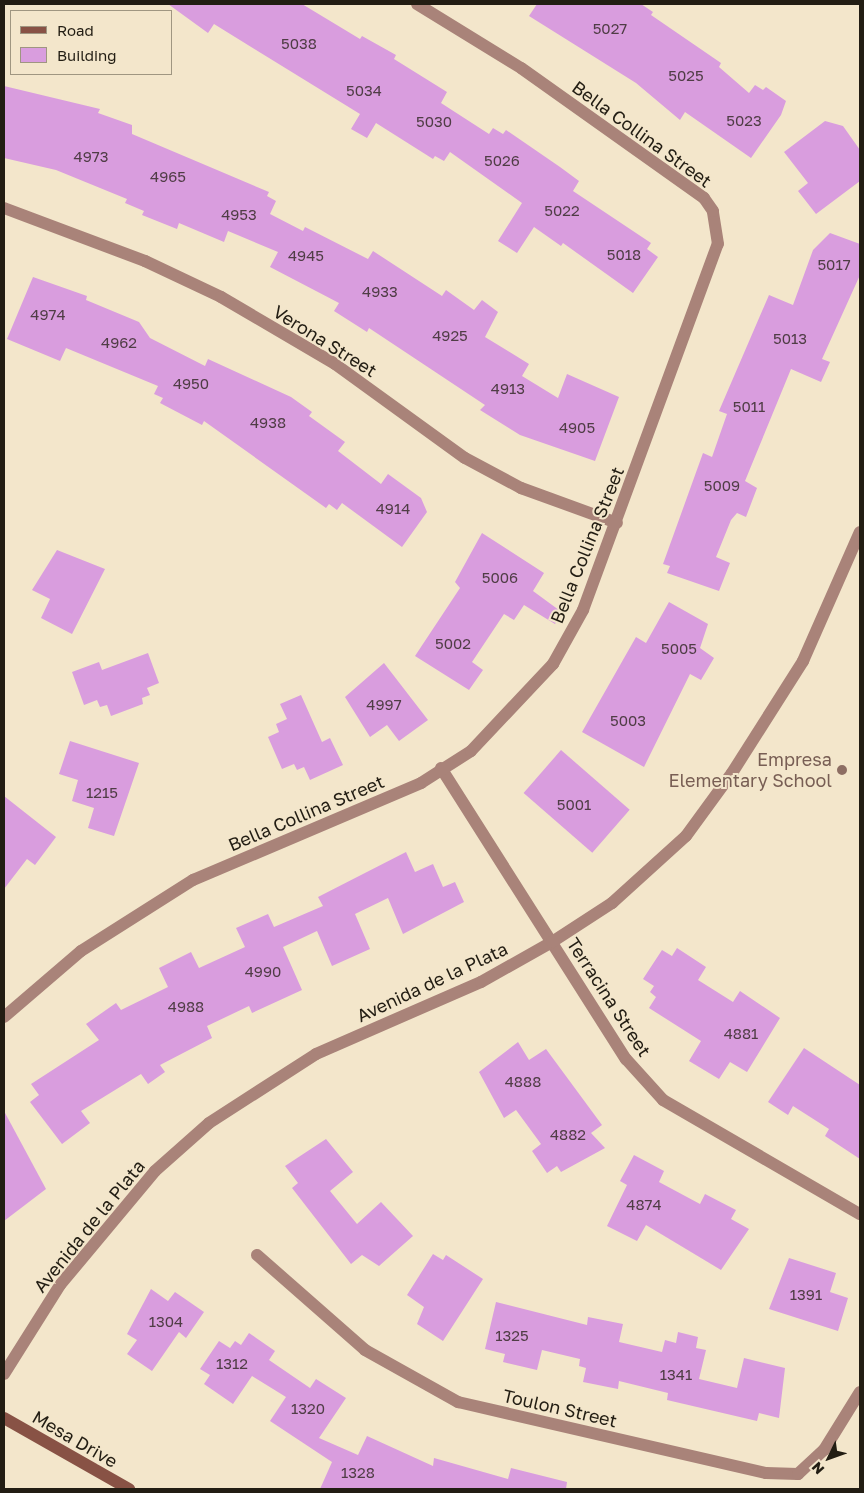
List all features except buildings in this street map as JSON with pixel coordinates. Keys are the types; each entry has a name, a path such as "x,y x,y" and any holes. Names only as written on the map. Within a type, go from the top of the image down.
{"main road":[{"name":"Mesa Drive","path":"4,1418 129,1489"}],"street":[{"name":"Bella Collina Street","path":"4,1017 81,950 193,880 421,783 441,768 471,751 553,664 583,610 617,523 718,244 713,211 704,198 521,68 417,4"},
{"name":"Verona Street","path":"4,208 145,261 221,297 335,364 465,458 521,488 617,523"},
{"name":"Avenida de la Plata","path":"4,1374 60,1285 156,1171 209,1123 316,1054 481,982 552,942 612,903 686,836 732,773 802,661 860,532"},
{"name":"Terracina Street","path":"441,768 626,1059 663,1100 860,1214"},
{"name":"Toulon Street","path":"257,1255 365,1350 458,1402 766,1473 798,1474 824,1450 860,1392"}],"place":[{"name":"Empresa Elementary School","path":"842,770"}]}
